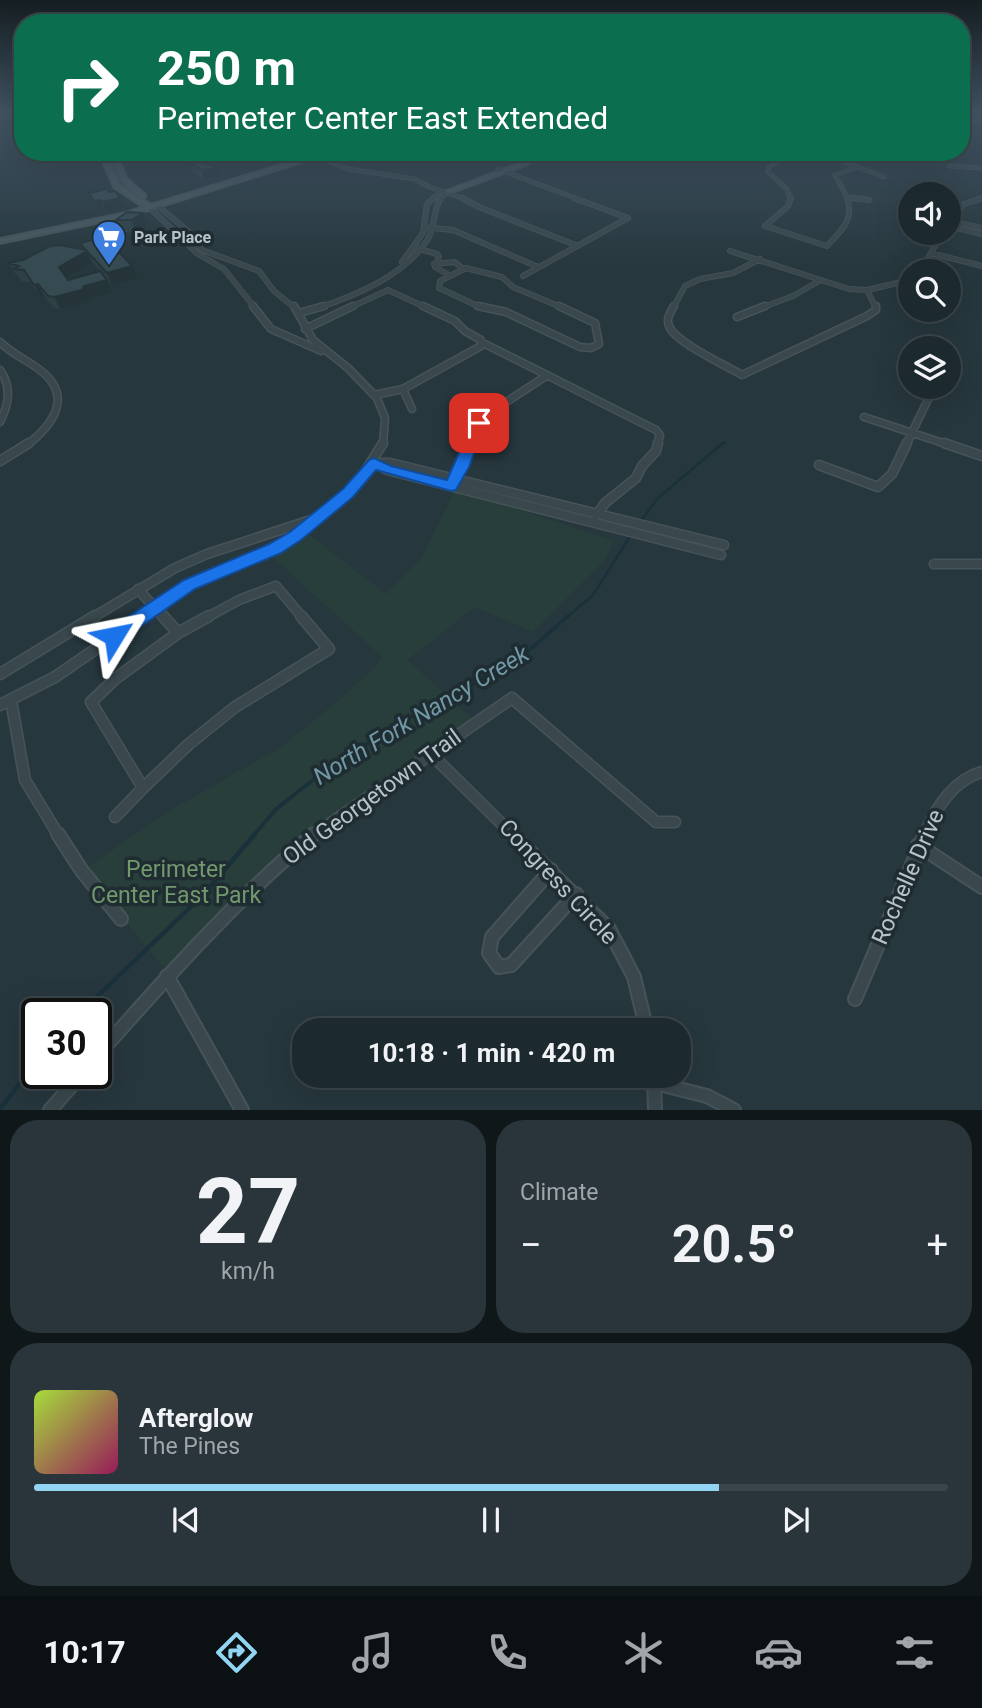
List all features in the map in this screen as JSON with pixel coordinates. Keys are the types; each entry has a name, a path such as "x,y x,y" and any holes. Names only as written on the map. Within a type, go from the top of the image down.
{"main road":[{"path":"106,164 116,186 136,200 152,206"},
{"path":"117,164 128,185 152,206"},
{"path":"0,235 131,212 290,164"},
{"path":"0,241 73,228 178,200 290,164"},
{"path":"446,191 518,164"},
{"path":"108,172 119,170"},
{"path":"131,212 136,200"},
{"path":"166,211 178,200"}],"street":[{"path":"339,164 352,170 404,176 469,198 475,205"},
{"path":"351,164 411,174 465,199 463,201 468,204 578,246"},
{"path":"774,164 769,167 768,172 787,189 790,196 788,206 765,226 827,246 845,229 851,216 848,197 835,175 858,167"},
{"path":"849,164 884,177"},
{"path":"950,166 982,168"},
{"path":"501,170 628,218 523,276"},
{"path":"394,271 413,247 424,227 428,202 424,184"},
{"path":"428,202 446,191"},
{"path":"299,313 330,305 367,288 407,263 421,248 432,228 435,205 446,191"},
{"path":"848,197 869,200"},
{"path":"961,208 964,204 982,198"},
{"path":"0,705 55,677 154,607 215,572 275,549 305,529 348,493 374,463 383,447 386,425 383,410 374,394 305,329 294,306 274,291 261,273 202,250 166,211 152,206"},
{"path":"152,206 168,226 194,250 224,269 271,330 330,355"},
{"path":"961,225 982,228"},
{"path":"168,226 186,230"},
{"path":"424,227 459,233 538,267"},
{"path":"961,227 982,234"},
{"path":"927,259 936,245"},
{"path":"413,247 437,254 439,257 434,264"},
{"path":"194,250 218,260 226,260"},
{"path":"730,251 849,289 867,290 898,284"},
{"path":"931,253 982,266"},
{"path":"760,259 733,273 685,286 668,317 669,327 680,338 742,375 876,310 875,302 867,290"},
{"path":"434,264 455,262 463,269 502,276 513,287 591,320 595,323 599,344 590,348 580,347 503,311 481,308 439,288 440,281 463,269"},
{"path":"434,264 449,275"},
{"path":"737,317 793,296 819,281"},
{"path":"305,329 388,289 454,321 481,342 656,430 660,435 656,451 642,466 636,478 620,489 595,518"},
{"path":"0,342 46,376 58,398 55,415 43,432 21,450 0,461"},
{"path":"374,394 403,389 481,346 481,342"},
{"path":"0,370 7,381 9,391 0,422"},
{"path":"453,483 479,423 485,416 546,376"},
{"path":"403,389 412,409"},
{"path":"820,465 858,482 878,487 892,474 928,399"},
{"path":"864,417 982,456"},
{"path":"374,463 387,470 723,545"},
{"path":"595,518 721,555"},
{"path":"0,674 138,589 207,554 314,519"},
{"path":"934,564 982,564"},
{"path":"114,817 189,744 235,707 328,649 276,586 239,600 178,634 115,679 91,702 143,788"},
{"path":"138,589 178,634"},
{"name":"Old Georgetown Trail","path":"112,1039 167,976 264,876 325,825 432,755 512,698 656,822 676,822"},
{"path":"11,700 25,780 30,791 82,871 121,919"},
{"name":"Congress Circle","path":"432,755 609,929 641,992 645,1018"},
{"name":"Rochelle Drive","path":"855,999 935,810 967,776 982,772"},
{"path":"918,845 982,887"},
{"path":"551,870 492,937 487,949 490,958 499,967 511,965 576,894"},
{"path":"167,976 242,1110"},
{"path":"654,1088 655,1110"},
{"path":"680,1088 707,1096 734,1110"},
{"path":"50,1110 69,1089"}],"green space":[{"name":"Perimeter Center East Park","path":"455,489 615,541 604,561 533,632 475,607 408,660 475,721 327,829 170,974 82,871 167,812 281,747 346,694 383,658 267,552 306,532 386,594 421,559"}],"building":[{"path":"191,164 205,164 218,168 202,170"},
{"path":"107,189 109,192 115,191 120,198 94,201 89,193"},
{"path":"127,212 143,213 131,220 116,220"},
{"path":"97,239 103,246 109,245 116,254 120,253 132,266 107,273 87,251 59,267 68,280 100,271 107,280 84,286 82,290 48,296 38,284 34,285 24,270 14,269 19,266 9,263 23,260 50,246 86,250 80,243"}],"waterway":[{"name":"North Fork Nancy Creek","path":"721,445 725,442"},
{"name":"North Fork Nancy Creek","path":"641,521 658,498 723,443"},
{"name":"North Fork Nancy Creek","path":"566,618 593,595 631,535"},
{"name":"North Fork Nancy Creek","path":"253,836 276,809 332,765 407,719 518,660 568,616"},
{"name":"North Fork Nancy Creek","path":"96,998 201,897 255,834"},
{"name":"North Fork Nancy Creek","path":"0,1109 21,1082"}],"place":[{"name":"Park Place","path":"109,267"}],"route":[{"path":"114,636 190,585 215,572 275,549 295,536 348,493 374,463 387,470 451,486 462,467 479,423"}]}
